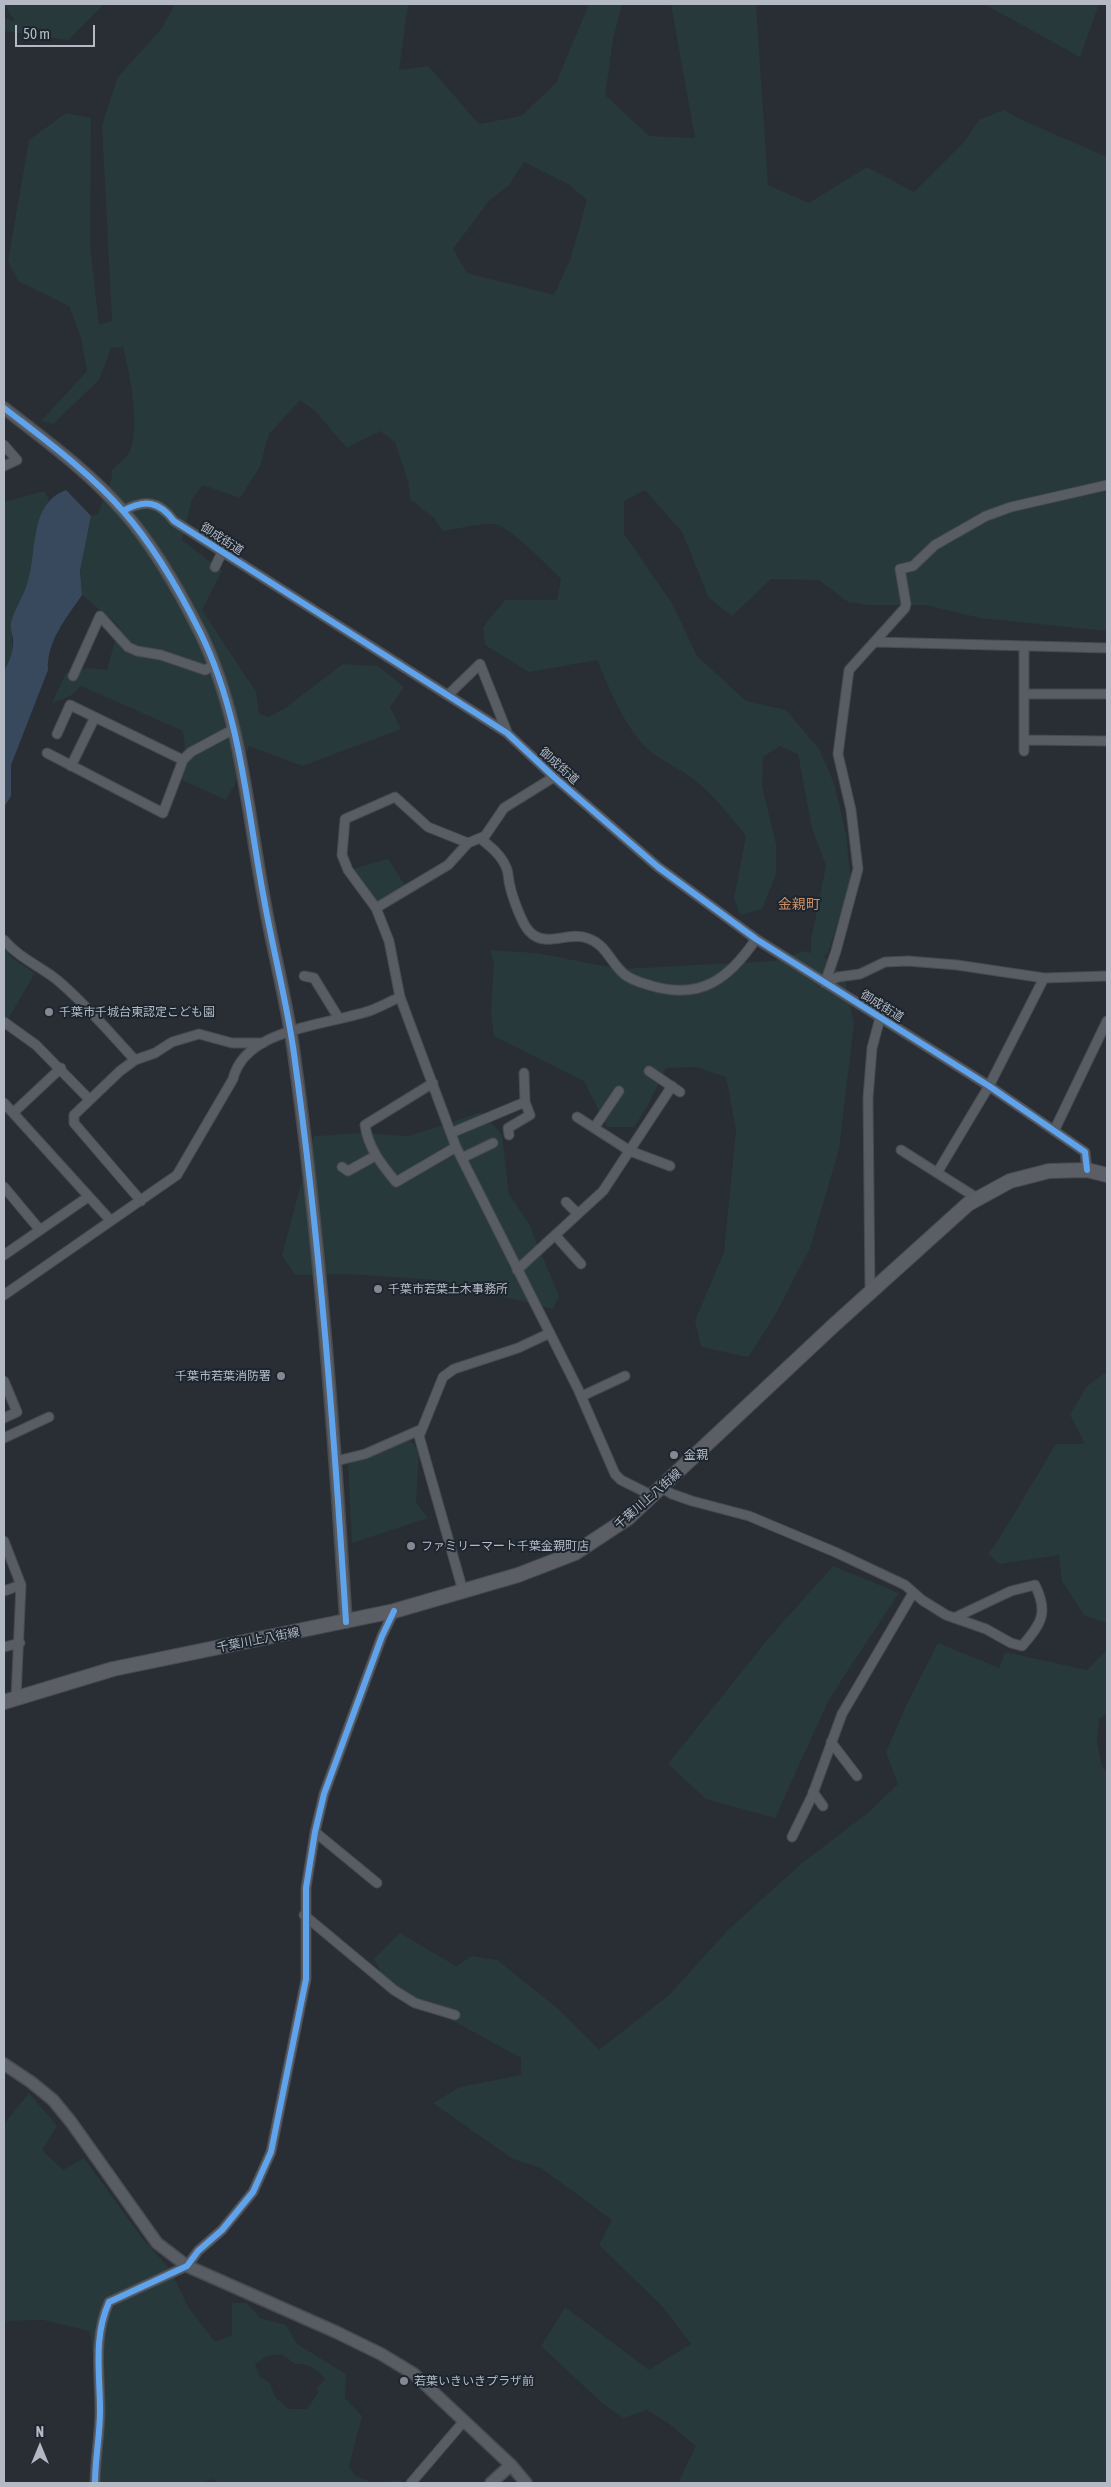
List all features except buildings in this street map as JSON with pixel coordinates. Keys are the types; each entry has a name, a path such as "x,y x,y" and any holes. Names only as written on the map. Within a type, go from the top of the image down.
{"main road":[{"name":"千葉川上八街線","path":"10,1700 113,1669 394,1611 538,1568 575,1553 611,1531 658,1492 956,1213 977,1198 1024,1176 1049,1171 1088,1170"},
{"path":"1088,1170 1107,1175"}],"street":[{"path":"4,408 62,453 123,511 175,587 202,636 214,666 234,729 294,1050 323,1316 336,1461 346,1622"},
{"path":"4,445 17,460 4,466"},
{"path":"825,983 836,951 858,868 851,810 838,754 848,670 875,642 906,604 900,569 913,566 943,539 986,516 1011,507 1107,485"},
{"name":"御成街道","path":"123,511 142,504 158,506 166,510 174,521 507,733 554,777 658,867 756,939 989,1086 1085,1152 1088,1170"},
{"path":"215,566 222,552"},
{"path":"73,676 100,616 128,647 137,651 161,655 205,670 214,666"},
{"path":"875,642 1107,648"},
{"path":"1024,646 1024,751"},
{"path":"448,695 480,664 507,733"},
{"path":"1024,694 1107,694"},
{"path":"57,734 70,706 183,760"},
{"path":"72,766 95,717"},
{"path":"47,753 163,813 183,760 191,752 234,729"},
{"path":"1024,740 1107,741"},
{"path":"376,908 448,865 468,843 481,839 504,808 554,777"},
{"path":"468,843 428,828 395,797 346,819 342,855 348,870 376,908 388,941 400,997 456,1147 582,1396 615,1474 621,1480 658,1492 672,1494 770,1524 905,1585 935,1609 954,1618 1022,1646 1040,1622 1043,1611 1042,1599 1035,1585 1011,1590 954,1618"},
{"path":"481,839 498,854 507,868 510,887 527,930 536,938 546,940 576,936 587,938 603,946 624,974 635,980 679,992 712,985 746,954 756,939"},
{"path":"4,940 18,955 32,961 58,980 135,1060"},
{"path":"825,983 838,976 860,974 885,962 908,961 957,965 1044,978 1107,976"},
{"path":"304,976 314,978 338,1017"},
{"path":"936,1173 989,1086 1044,978"},
{"path":"4,1295 177,1175 233,1079 236,1066 264,1043 305,1026 371,1010 400,997"},
{"path":"870,1292 868,1098 872,1048 880,1018"},
{"path":"1054,1131 1107,1021"},
{"path":"4,1022 36,1045 61,1068 89,1099"},
{"path":"142,1201 74,1123 74,1115 89,1099 135,1060 155,1053 172,1042 199,1034 232,1043 264,1043"},
{"path":"14,1112 61,1068"},
{"path":"649,1070 680,1092"},
{"path":"509,1135 508,1128 530,1115 525,1102 524,1073"},
{"path":"433,1083 365,1124 375,1156 396,1182 456,1147"},
{"path":"518,1270 603,1191 672,1086"},
{"path":"594,1128 618,1091"},
{"path":"451,1133 525,1102"},
{"path":"4,1103 111,1221"},
{"path":"577,1118 630,1151 670,1166"},
{"path":"462,1158 493,1143"},
{"path":"900,1150 977,1198"},
{"path":"342,1167 348,1171 375,1156"},
{"path":"4,1187 40,1230"},
{"path":"4,1255 88,1197"},
{"path":"566,1202 578,1214"},
{"path":"555,1235 581,1264"},
{"path":"463,1590 420,1436 422,1428 443,1377 454,1369 518,1348 550,1332"},
{"path":"582,1396 625,1376"},
{"path":"4,1381 17,1412 4,1418"},
{"path":"4,1438 49,1417"},
{"path":"336,1461 365,1454 422,1428"},
{"path":"4,1540 21,1585 20,1642 10,1700"},
{"path":"4,1591 21,1585"},
{"path":"792,1837 813,1792 831,1742 853,1694 913,1593"},
{"path":"95,2483 100,2409 98,2350 101,2321 109,2302 187,2266 198,2251 222,2230 253,2192 270,2152 306,1979 307,1940 304,1915 306,1888 315,1832 324,1794 382,1636 394,1611"},
{"path":"4,1648 20,1642"},
{"path":"831,1742 858,1776"},
{"path":"813,1792 823,1806"},
{"path":"315,1832 377,1883"},
{"path":"304,1915 394,1990 415,2003 455,2015"},
{"path":"4,2064 53,2100 71,2122 149,2236 187,2266 381,2354 414,2374 511,2465 526,2483"},
{"path":"410,2483 464,2421"},
{"path":"491,2483 511,2465"}],"shaded area":[{"path":"4,4 104,4 68,40 4,31 4,18 15,21"},
{"path":"175,4 408,4 399,70 428,66 479,124 521,116 556,83 589,4 622,4 613,40 605,95 649,136 695,138 671,4 756,4 768,185 809,203 867,167 914,192 964,142 979,120 1004,110 1020,119 1107,157 1107,631 980,618 926,605 868,605 848,602 819,580 771,579 732,616 709,598 682,532 645,490 624,501 624,534 673,605 697,656 746,701 786,710 819,749 834,783 846,834 851,882 828,952 824,957 844,977 854,1023 839,1149 810,1248 774,1317 748,1357 701,1347 695,1321 724,1252 736,1130 726,1077 696,1067 666,1068 647,1107 634,1127 607,1127 584,1081 494,1036 491,1013 494,963 490,950 537,953 619,969 774,961 804,951 811,953 811,940 826,866 812,828 798,754 780,746 763,757 762,786 776,844 776,874 762,909 740,915 734,898 746,836 700,784 658,757 639,740 621,712 597,660 529,672 485,645 483,627 505,600 557,600 561,579 522,541 498,525 479,525 443,531 435,519 410,499 408,481 395,442 380,431 347,448 315,411 300,400 269,434 260,466 240,498 203,485 192,499 182,540 222,571 202,610 256,692 259,714 269,717 285,708 343,664 378,666 404,687 390,707 401,729 302,766 249,746 235,784 226,800 171,775 185,747 183,731 81,686 70,696 52,703 66,673 89,668 107,670 119,626 82,595 80,571 91,516 98,514 112,478 111,471 130,451 134,427 133,399 123,347 111,348 99,380 53,424 41,421 87,371 81,337 69,306 18,281 8,261 29,140 66,113 91,118 90,244 99,325 112,321 102,126 117,78 162,28","holes":["524,162 568,184 587,200 570,260 554,295 467,273 453,249 489,201 509,185"]},
{"path":"984,4 1099,4 1080,57"},
{"path":"44,491 49,499 35,534 32,568 28,583 11,625 13,653 4,671 4,502"},
{"path":"388,859 406,887 375,904 352,869"},
{"path":"4,948 12,958 35,973 7,1021 4,1020"},
{"path":"482,1112 502,1135 509,1194 529,1224 559,1296 553,1309 437,1280 348,1274 295,1275 282,1255 314,1136 363,1133 409,1136"},
{"path":"1103,1374 1107,1374 1107,1623 1084,1615 1062,1581 1059,1555 999,1564 988,1554 1056,1444 1085,1444 1070,1415 1086,1387"},
{"path":"410,1440 419,1450 416,1502 428,1518 352,1543 348,1464"},
{"path":"833,1566 899,1593 829,1699 775,1818 706,1799 668,1764 768,1639"},
{"path":"938,1643 999,1668 1005,1652 1087,1670 1107,1650 1107,1713 1099,1719 1097,1741 1102,1767 1107,1771 1107,2483 682,2483 679,2481 696,2446 668,2423 647,2410 623,2418 601,2402 541,2346 565,2307 649,2370 691,2344 663,2307 599,2245 612,2220 541,2168 513,2159 433,2103 460,2087 521,2075 521,2058 388,1985 374,1959 400,1933 456,1966 472,1956 497,1960 557,2008 599,2050 669,1995 729,1929 802,1863 869,1812 898,1784 886,1752 906,1706"},
{"path":"29,2093 57,2126 42,2150 63,2170 84,2158 142,2238 170,2269 188,2307 215,2342 232,2335 232,2303 247,2303 260,2318 286,2325 297,2344 346,2374 345,2398 362,2416 349,2466 355,2476 374,2483 218,2483 213,2479 202,2483 97,2483 102,2442 90,2331 43,2320 4,2321 4,2124","holes":["282,2354 295,2364 312,2367 325,2379 317,2388 318,2393 307,2409 289,2409 276,2398 269,2382 260,2377 255,2364 267,2356"]},
{"path":"400,2480 404,2483 374,2483"}],"water":[{"path":"66,490 91,516 80,571 82,595 64,621 50,650 48,670 11,765 11,796 4,807 4,671 13,647 11,623 27,584 40,518 45,506 54,497"}],"cycle path":[{"path":"4,408 81,469 110,496 145,539 175,584 192,616 214,664 225,696 241,763 264,899 288,1015 294,1054 319,1266 346,1622"},
{"path":"123,511 145,504 151,504 163,509 174,521 507,733 554,777 658,867 756,939 989,1086 1085,1152 1087,1170"},
{"path":"95,2483 100,2420 99,2342 104,2315 109,2302 187,2266 198,2251 222,2230 253,2192 271,2152 306,1979 306,1888 315,1832 324,1794 382,1636 394,1611"}],"place":[{"name":"千葉市千城台東認定こども園","path":"49,1012"},
{"name":"千葉市若葉土木事務所","path":"378,1289"},
{"name":"千葉市若葉消防署","path":"281,1376"},
{"name":"金親","path":"674,1455"},
{"name":"ファミリーマート千葉金親町店","path":"411,1546"},
{"name":"若葉いきいきプラザ前","path":"404,2381"}],"district":[{"name":"金親町","path":"799,905"}]}
